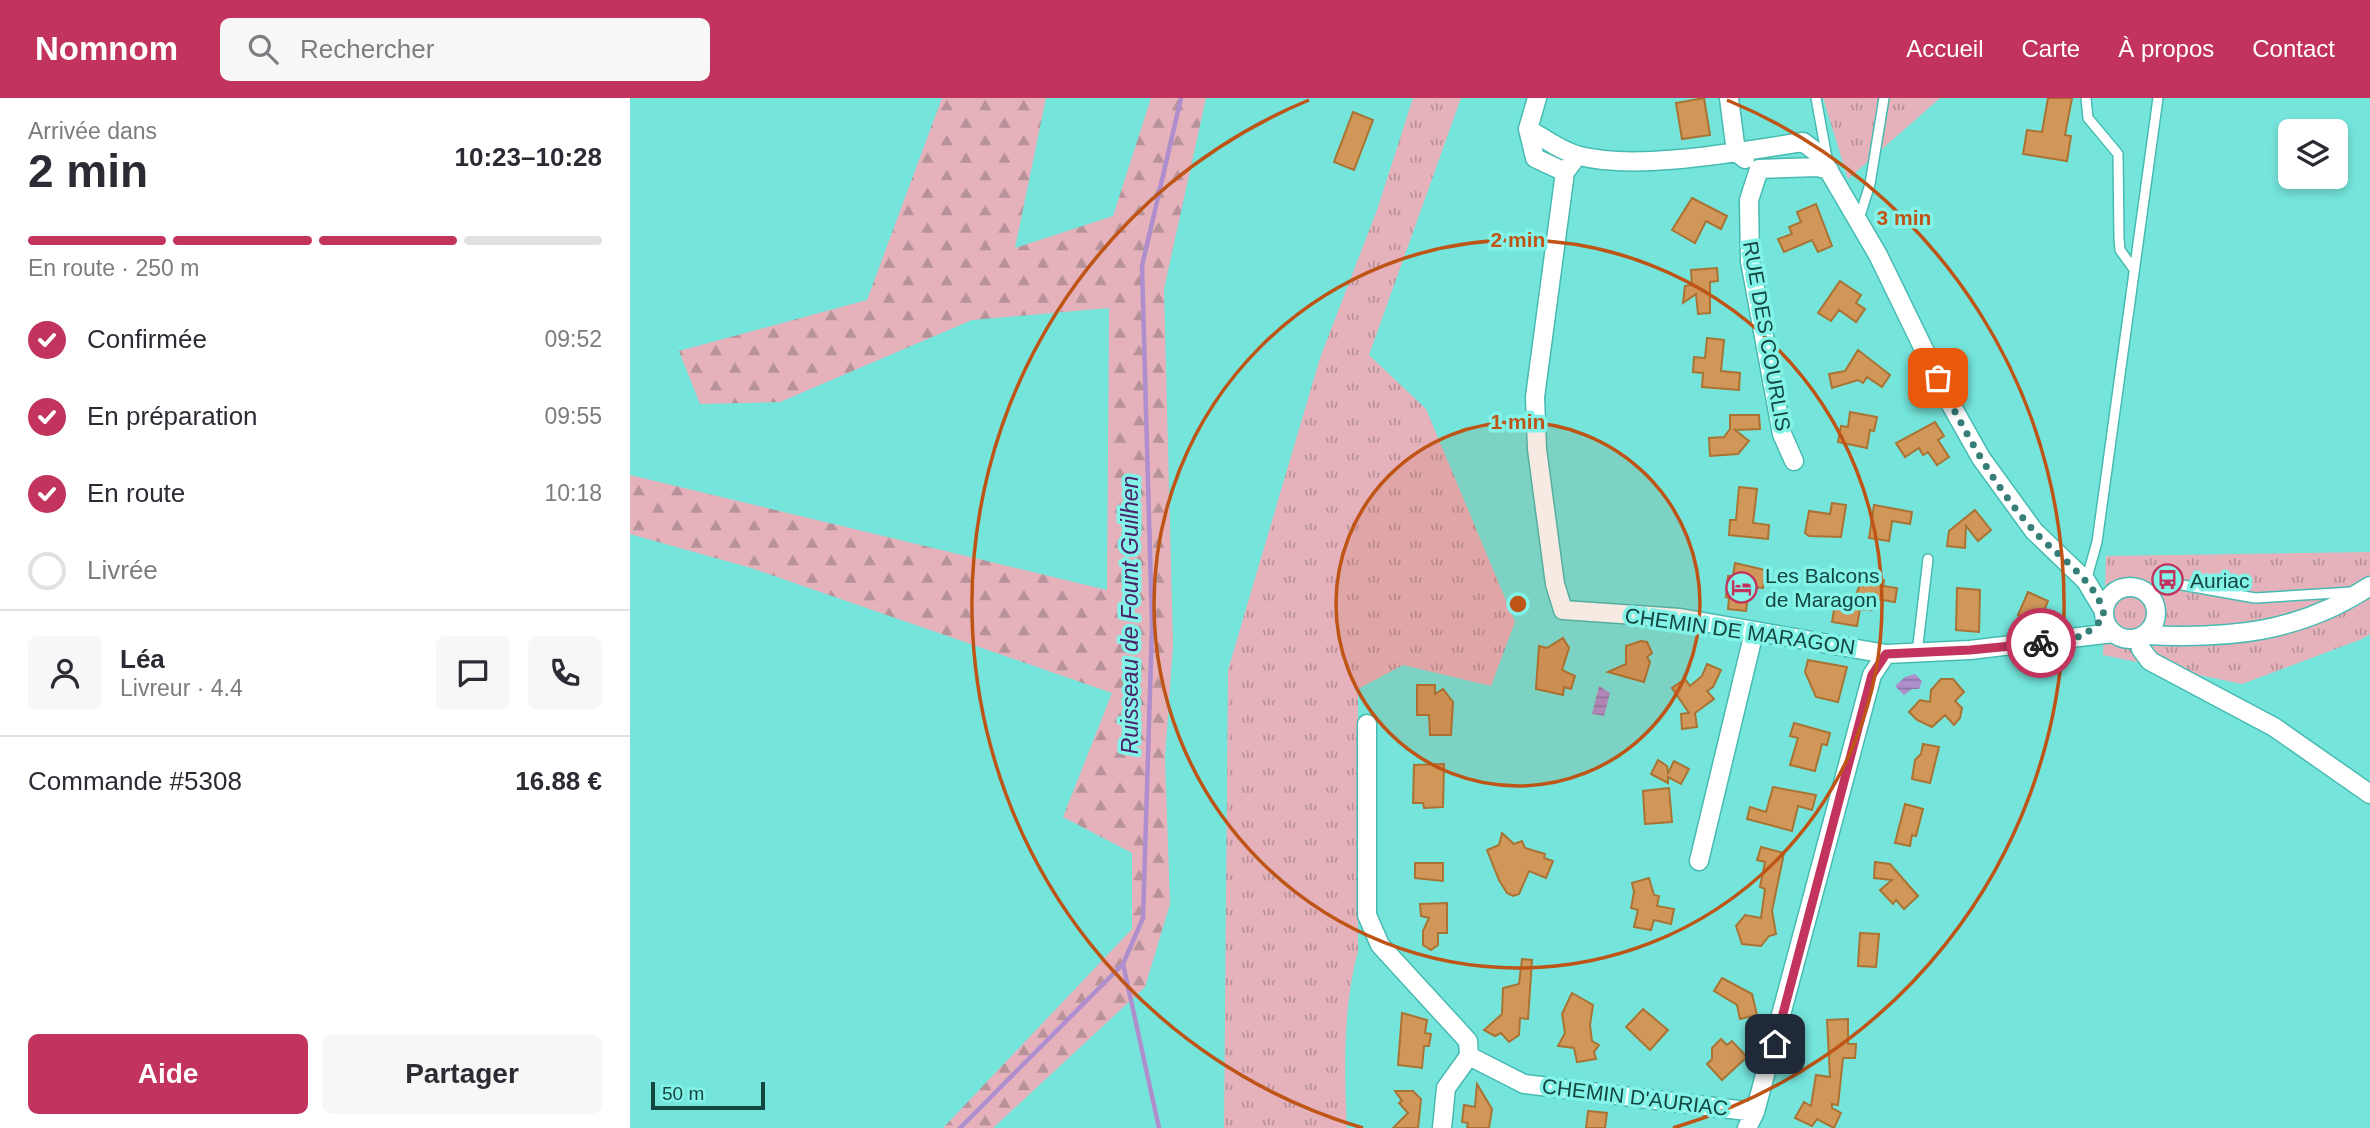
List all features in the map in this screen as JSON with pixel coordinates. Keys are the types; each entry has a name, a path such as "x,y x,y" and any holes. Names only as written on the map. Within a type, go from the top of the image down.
{"street":[{"path":"1537,98 1528,129 1535,158 1565,172 1577,156"},
{"path":"1729,98 1736,152 1759,169 1829,170"},
{"path":"1528,129 1577,156 1607,160 1736,152 1803,142 1819,154 1858,220 1981,458 2034,531 2089,585 2107,621 2125,639 2264,632 2320,613 2366,589"},
{"name":"RUE DES COURLIS","path":"1759,169 1749,200 1750,261 1782,434 1794,461"},
{"name":"CHEMIN DE MARAGON","path":"1565,172 1535,397 1538,463 1555,584 1563,610 1680,618 1754,632 1828,641 1886,654 1970,650 2083,636 2107,621"},
{"path":"2089,585 2116,591 2132,587 2146,593 2152,599 2157,616 2187,637"},
{"path":"2107,621 2106,603 2116,591"},
{"path":"2157,616 2143,636 2141,649 2150,661 2274,727 2370,794"},
{"path":"1699,861 1754,632"},
{"path":"1751,1120 1872,675 1886,654"},
{"path":"1367,724 1367,915 1380,945 1468,1041 1469,1056 1446,1088 1442,1128"},
{"name":"CHEMIN D'AURIAC","path":"1469,1056 1524,1084 1751,1120"}],"lane":[{"path":"1816,98 1829,170"},
{"path":"1858,220 1870,184 1884,98"},
{"path":"2086,98 2088,118 2118,154 2120,250 2133,268"},
{"path":"2089,585 2158,98"},
{"path":"1917,653 1928,559"},
{"path":"2146,593 2171,583 2255,598 2366,589"}],"green space":[{"path":"942,98 1046,98 1015,248 1113,216 1151,98 1206,98 1164,289 1173,645 1165,757 1170,904 1145,987 993,1128 943,1128 1132,929 1132,853 1063,817 1112,693 751,568 630,534 630,475 1107,590 1109,308 972,320 780,402 700,404 679,351 867,300"},
{"path":"1413,98 1461,98 1369,355 1426,409 1515,622 1491,686 1403,665 1358,689 1358,951 1347,1016 1347,1128 1224,1128 1228,670 1320,358 1377,210"},
{"path":"1823,98 1940,98 1848,179"},
{"path":"2370,552 2370,634 2362,639 2242,684 2103,655 2106,556"}],"shaded area":[{"path":"1915,674 1922,681 1919,689 1912,689 1904,695 1895,686 1905,677"},
{"path":"1599,686 1610,693 1604,716 1592,714"}],"building":[{"path":"1704,98 1710,135 1682,139 1676,103"},
{"path":"2048,98 2072,98 2065,135 2071,136 2067,161 2023,154 2027,130 2042,132"},
{"path":"1353,112 1373,120 1354,170 1334,162"},
{"path":"1692,198 1727,216 1721,229 1706,221 1695,243 1672,230"},
{"path":"1816,204 1832,246 1818,252 1812,240 1784,252 1778,239 1792,234 1789,227 1801,222 1797,212"},
{"path":"1717,268 1718,281 1710,282 1710,313 1698,314 1696,294 1683,303 1685,286 1692,285 1691,270"},
{"path":"1840,281 1861,295 1856,303 1865,309 1856,322 1839,310 1831,321 1818,313"},
{"path":"1707,338 1724,340 1721,371 1740,373 1739,390 1702,387 1703,373 1693,372 1694,357 1705,358"},
{"path":"1858,350 1890,375 1882,387 1867,377 1863,383 1858,380 1832,388 1829,374 1845,371"},
{"path":"1850,412 1877,417 1874,431 1870,430 1867,448 1838,442 1841,426 1848,427"},
{"path":"1730,415 1759,415 1760,429 1735,430 1749,441 1738,454 1710,456 1709,438 1724,437 1730,429"},
{"path":"1935,422 1944,436 1938,440 1949,457 1937,465 1928,452 1923,455 1919,448 1905,457 1896,443"},
{"path":"1739,487 1757,489 1753,523 1769,525 1768,539 1729,535 1730,520 1736,520"},
{"path":"1832,503 1846,505 1841,537 1809,536 1805,533 1809,511 1830,514"},
{"path":"1874,505 1912,512 1910,524 1892,521 1889,541 1869,538"},
{"path":"1975,510 1991,530 1978,541 1966,526 1965,548 1947,546 1949,531"},
{"name":"Les Balcons de Maragon","path":"1735,563 1765,570 1763,588 1749,587 1746,611 1728,609 1728,576 1733,576"},
{"path":"1863,576 1884,580 1883,586 1897,588 1895,602 1876,599 1872,610 1860,609 1857,626 1832,622 1835,604 1849,606 1851,594 1856,595"},
{"path":"1957,588 1980,590 1979,632 1956,630"},
{"path":"2028,592 2048,601 2038,624 2018,615"},
{"path":"1563,638 1569,648 1562,670 1575,676 1571,689 1564,687 1563,695 1536,689 1539,646 1547,648"},
{"path":"1641,641 1647,642 1652,653 1647,657 1650,662 1644,682 1608,672 1626,664 1626,646"},
{"path":"1808,660 1847,667 1838,702 1816,697 1805,672"},
{"path":"1707,664 1721,670 1713,687 1707,691 1714,699 1695,713 1697,727 1682,729 1681,714 1689,713 1672,688 1685,679 1690,686 1702,676"},
{"path":"1941,679 1953,679 1964,692 1955,701 1962,708 1960,718 1954,725 1945,715 1932,727 1917,720 1909,712 1920,700 1930,702 1931,690"},
{"path":"1417,685 1435,685 1435,694 1443,689 1453,702 1451,735 1430,735 1429,715 1417,715"},
{"path":"1794,723 1830,733 1827,745 1822,744 1815,771 1790,765 1798,738 1790,736"},
{"path":"1923,744 1939,747 1930,783 1912,779 1915,760 1921,754"},
{"path":"1658,760 1667,766 1668,773 1674,761 1689,769 1681,784 1668,777 1668,783 1651,774"},
{"path":"1444,764 1443,807 1424,808 1423,803 1413,803 1414,765"},
{"path":"1773,787 1816,795 1812,810 1798,806 1792,831 1747,819 1750,807 1766,812"},
{"path":"1669,788 1672,822 1645,824 1643,791"},
{"path":"1905,804 1923,809 1916,836 1912,835 1910,846 1895,843"},
{"path":"1502,833 1514,844 1522,841 1525,848 1545,854 1544,858 1553,861 1546,878 1529,871 1519,894 1513,896 1507,893 1499,880 1487,850 1499,845"},
{"path":"1761,847 1784,853 1772,911 1776,934 1769,936 1761,946 1742,944 1736,926 1745,915 1761,918 1765,889 1760,887 1765,862 1757,860"},
{"path":"1875,862 1890,864 1918,896 1904,909 1896,900 1893,904 1880,890 1892,880 1874,878"},
{"path":"1415,863 1443,863 1443,881 1415,878"},
{"path":"1649,878 1654,895 1659,896 1657,906 1674,909 1671,924 1654,920 1651,930 1634,927 1638,910 1631,908 1634,892 1632,883"},
{"path":"1447,903 1447,933 1438,933 1438,945 1431,950 1423,945 1423,931 1429,918 1421,916 1420,904"},
{"path":"1860,933 1879,934 1876,967 1858,966"},
{"path":"1522,959 1532,960 1528,1019 1520,1018 1519,1035 1509,1042 1501,1033 1495,1036 1484,1030 1502,1014 1503,988 1519,984"},
{"path":"1722,978 1752,994 1757,1015 1740,1019 1737,1005 1714,991"},
{"path":"1572,993 1593,1005 1590,1025 1592,1041 1599,1045 1594,1052 1596,1059 1577,1062 1574,1048 1558,1046 1565,1033 1562,1014"},
{"path":"1643,1009 1668,1030 1650,1050 1626,1027"},
{"path":"1402,1013 1427,1020 1425,1033 1431,1034 1429,1046 1424,1046 1422,1068 1398,1065"},
{"path":"1848,1019 1848,1044 1856,1044 1855,1058 1843,1058 1838,1105 1832,1104 1832,1108 1841,1113 1834,1128 1817,1119 1812,1126 1795,1118 1804,1102 1811,1106 1816,1075 1830,1077 1827,1020"},
{"path":"1721,1039 1727,1045 1732,1041 1747,1057 1722,1080 1707,1064 1712,1059 1712,1048"},
{"path":"1477,1084 1492,1109 1489,1128 1467,1128 1468,1123 1462,1122 1464,1105 1475,1107"},
{"path":"1395,1091 1413,1091 1421,1099 1418,1128 1393,1128 1408,1113 1399,1103 1402,1101"},
{"path":"1588,1111 1607,1113 1605,1128 1586,1128"}],"waterway":[{"name":"Ruisseau de Fount Guilhen","path":"1159,1128 1123,964 1143,918 1152,626 1142,266 1181,98"},
{"path":"960,1128 1122,965"}],"way so far":[{"path":"1938,378 1981,458 2034,531 2086,581 2104,611 2104,618 2083,636 2041,643"}],"place":[{"name":"Auriac","path":"2167,580"},
{"name":"Les Balcons de Maragon","path":"1742,587"}],"route":[{"path":"1775,1044 1872,675 1886,654 2041,643"}]}
